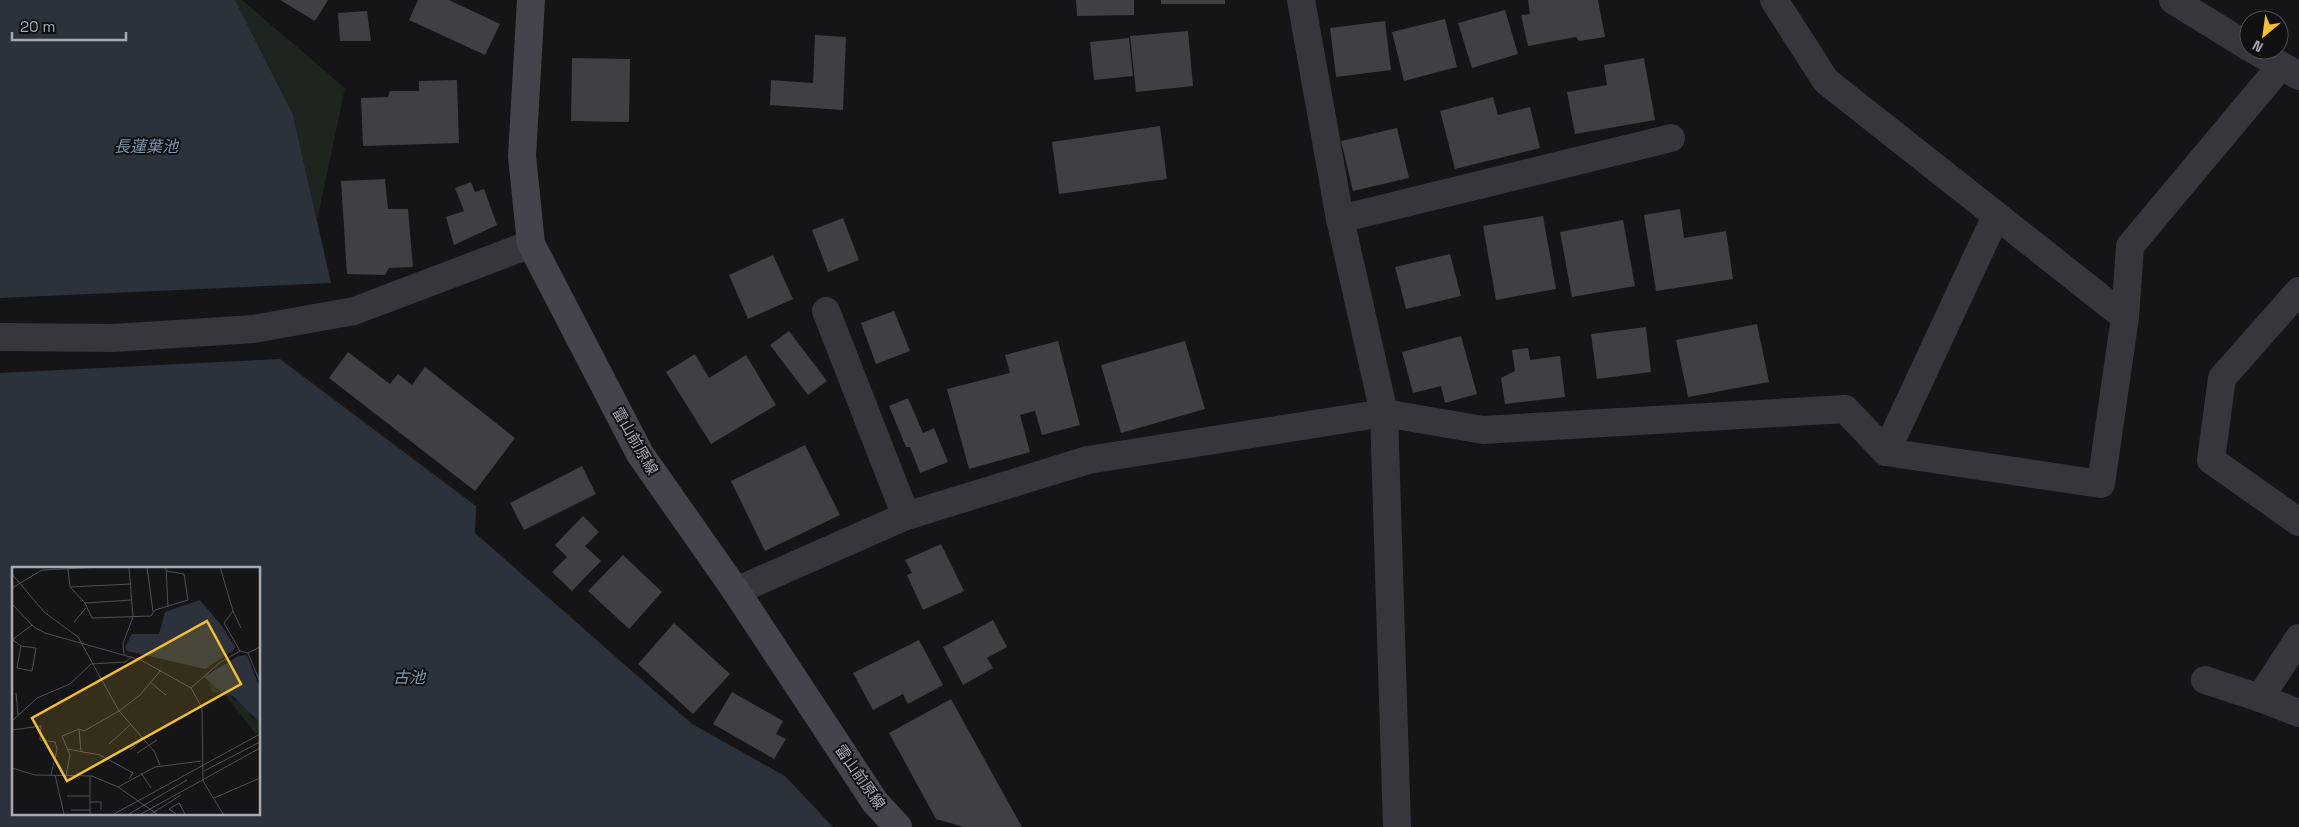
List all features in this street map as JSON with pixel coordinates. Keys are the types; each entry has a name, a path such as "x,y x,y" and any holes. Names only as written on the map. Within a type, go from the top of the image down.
{"main road":[{"name":"雷山前原線","path":"531,0 522,156 531,244 640,454 736,591 876,802 898,827"}],"street":[{"path":"1301,0 1340,219 1384,412 1397,827"},
{"path":"1774,0 1826,81 2125,317"},
{"path":"2173,0 2239,41"},
{"path":"736,591 906,516 1088,460 1384,412 1483,430 1845,409 1886,452 2101,484 2125,317 2130,246 2290,71 2271,60"},
{"path":"1340,219 1671,138"},
{"path":"1886,452 1996,216"},
{"path":"0,337 113,338 254,329 354,311 531,244"},
{"path":"2299,291 2222,378 2210,460 2299,522"},
{"path":"826,311 906,516"},
{"path":"2260,698 2299,638"},
{"path":"2204,680 2299,713"}],"shaded area":[{"path":"235,0 242,0 345,88 317,221 293,115"}],"water":[{"name":"長蓮葉池","path":"0,0 235,0 293,115 331,283 0,298"},
{"name":"古池","path":"280,359 476,506 475,533 692,724 785,776 833,827 0,827 0,373"}],"building":[{"path":"280,0 328,0 315,21"},
{"path":"418,0 449,0 500,24 485,55 409,20"},
{"path":"1076,0 1134,0 1134,15 1077,16"},
{"path":"1161,0 1225,0 1225,4 1161,4"},
{"path":"1528,0 1598,0 1605,37 1579,41 1576,37 1528,46 1521,15 1530,14"},
{"path":"1505,10 1518,54 1472,68 1458,23"},
{"path":"367,11 371,41 340,41 338,13"},
{"path":"1445,19 1457,67 1404,81 1392,32"},
{"path":"1385,21 1391,70 1336,77 1330,28"},
{"path":"1188,31 1193,86 1136,92 1130,36"},
{"path":"815,35 846,37 843,110 770,105 771,80 813,83"},
{"path":"1129,38 1133,76 1094,80 1090,42"},
{"path":"572,58 630,59 629,122 571,121"},
{"path":"1644,58 1655,120 1575,134 1567,92 1607,85 1604,65"},
{"path":"457,80 459,143 363,146 361,98 388,97 390,91 419,91 419,81"},
{"path":"1493,97 1498,115 1530,107 1540,148 1455,169 1440,111"},
{"path":"1160,126 1167,179 1059,194 1052,142"},
{"path":"1397,128 1409,178 1353,191 1341,141"},
{"path":"385,179 388,209 408,209 413,267 389,268 385,275 347,274 341,181"},
{"path":"471,182 475,192 484,189 497,225 454,245 446,217 464,211 455,188"},
{"path":"1680,209 1684,238 1726,231 1733,279 1656,291 1644,215"},
{"path":"1543,216 1556,289 1496,300 1483,226"},
{"path":"843,218 859,260 828,272 812,230"},
{"path":"1623,220 1635,286 1572,297 1560,232"},
{"path":"1450,254 1461,296 1406,309 1395,267"},
{"path":"773,255 793,299 748,319 729,275"},
{"path":"894,311 910,351 876,364 861,323"},
{"path":"1757,324 1769,382 1688,397 1676,340"},
{"path":"1646,327 1651,372 1597,379 1591,334"},
{"path":"789,331 827,381 808,395 770,345"},
{"path":"1461,336 1477,394 1445,403 1441,386 1413,393 1402,352"},
{"path":"1058,341 1080,425 1042,435 1035,411 1020,415 1030,452 969,469 947,389 1010,373 1005,355"},
{"path":"1185,341 1205,409 1121,433 1101,365"},
{"path":"1528,348 1530,360 1560,356 1565,397 1505,404 1501,378 1515,371 1512,350"},
{"path":"348,352 390,384 398,374 412,385 425,367 515,438 475,491 329,378"},
{"path":"695,354 709,378 746,355 776,405 711,444 666,372"},
{"path":"908,398 923,433 934,428 948,462 920,473 910,447 906,447 889,406"},
{"path":"805,445 840,515 765,551 731,481"},
{"path":"582,466 596,494 524,530 510,503"},
{"path":"583,516 599,532 585,546 601,561 572,591 552,572 567,557 555,545"},
{"path":"941,544 964,591 923,610 907,575 912,573 905,560"},
{"path":"623,555 662,592 629,629 588,591"},
{"path":"993,620 1007,647 987,658 993,668 963,685 943,647"},
{"path":"674,623 730,674 693,714 638,664"},
{"path":"919,640 943,685 908,704 903,694 873,710 853,673"},
{"path":"732,692 783,721 776,734 786,739 774,759 713,724"},
{"path":"951,699 1022,827 964,827 936,819 889,733"}]}
